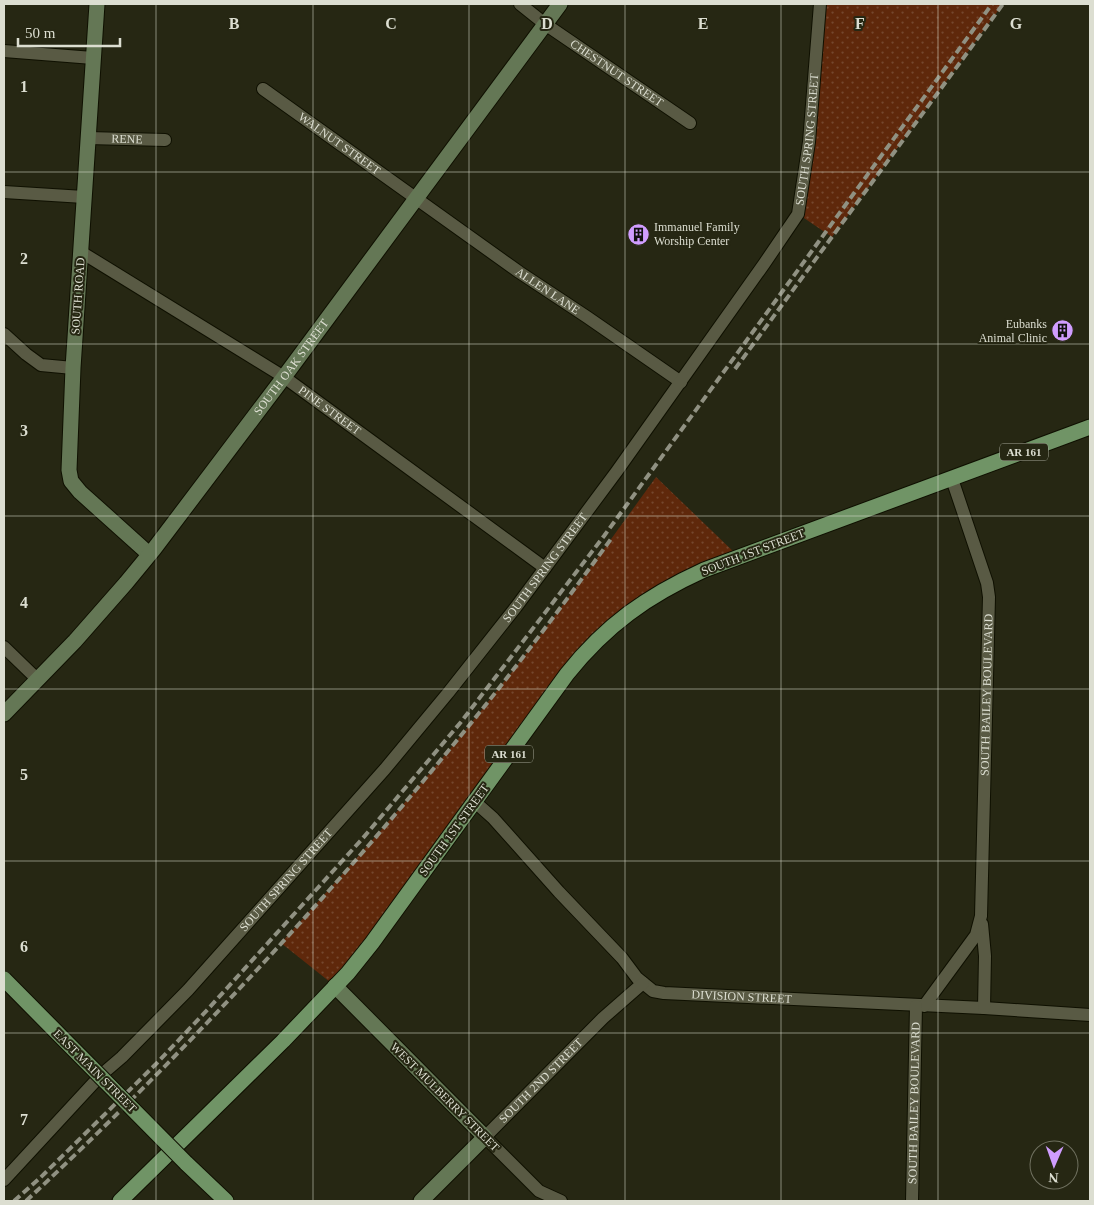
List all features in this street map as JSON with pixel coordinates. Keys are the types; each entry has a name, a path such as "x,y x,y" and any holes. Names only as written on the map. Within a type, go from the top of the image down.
{"main road":[{"name":"SOUTH 1ST STREET","path":"120,1201 348,974 579,659 621,618 675,583 704,570 1090,427"},
{"name":"EAST MAIN STREET","path":"4,979 226,1201"}],"street":[{"name":"SOUTH ROAD","path":"96,4 73,368 69,470 71,481 80,492 149,554"},
{"name":"CHESTNUT STREET","path":"520,4 545,24 690,123"},
{"name":"SOUTH OAK STREET","path":"4,714 82,633 149,554 284,377 560,4"},
{"name":"SOUTH SPRING STREET","path":"4,1180 101,1075 122,1057 188,990 384,769 448,693 544,568 681,382 798,214 809,142 820,4"},
{"path":"4,51 93,58"},
{"name":"WALNUT STREET","path":"262,89 415,199"},
{"name":"RENE","path":"88,138 165,140"},
{"path":"4,192 84,197"},
{"name":"ALLEN LANE","path":"415,199 681,382"},
{"name":"PINE STREET","path":"80,252 284,377 544,568"},
{"path":"4,334 41,365 73,368"},
{"name":"SOUTH BAILEY BOULEVARD","path":"952,479 987,583 988,597 981,916 985,956 984,1008"},
{"path":"4,647 37,679"},
{"name":"DIVISION STREET","path":"475,802 493,818 559,892 622,958 642,983 653,991 1090,1015"},
{"name":"SOUTH BAILEY BOULEVARD","path":"912,1201 920,1006 976,935 981,916"},
{"name":"SOUTH 2ND STREET","path":"421,1201 603,1018 642,983"},
{"name":"WEST MULBERRY STREET","path":"335,986 539,1191 561,1201"}],"shaded area":[{"path":"820,4 1003,4 832,237 798,214"},
{"path":"656,477 738,556 704,570 593,644 335,986 281,943 438,764 488,702 553,619"}],"railway":[{"path":"14,1201 40,1178 157,1063 209,1008 363,838 461,722 604,536 992,4"},
{"path":"735,369 1003,4"},
{"path":"26,1201 88,1143 208,1022 323,897 488,702 611,539"}],"place":[{"name":"Immanuel Family Worship Center","path":"638,234"},
{"name":"Eubanks Animal Clinic","path":"1063,331"}]}
